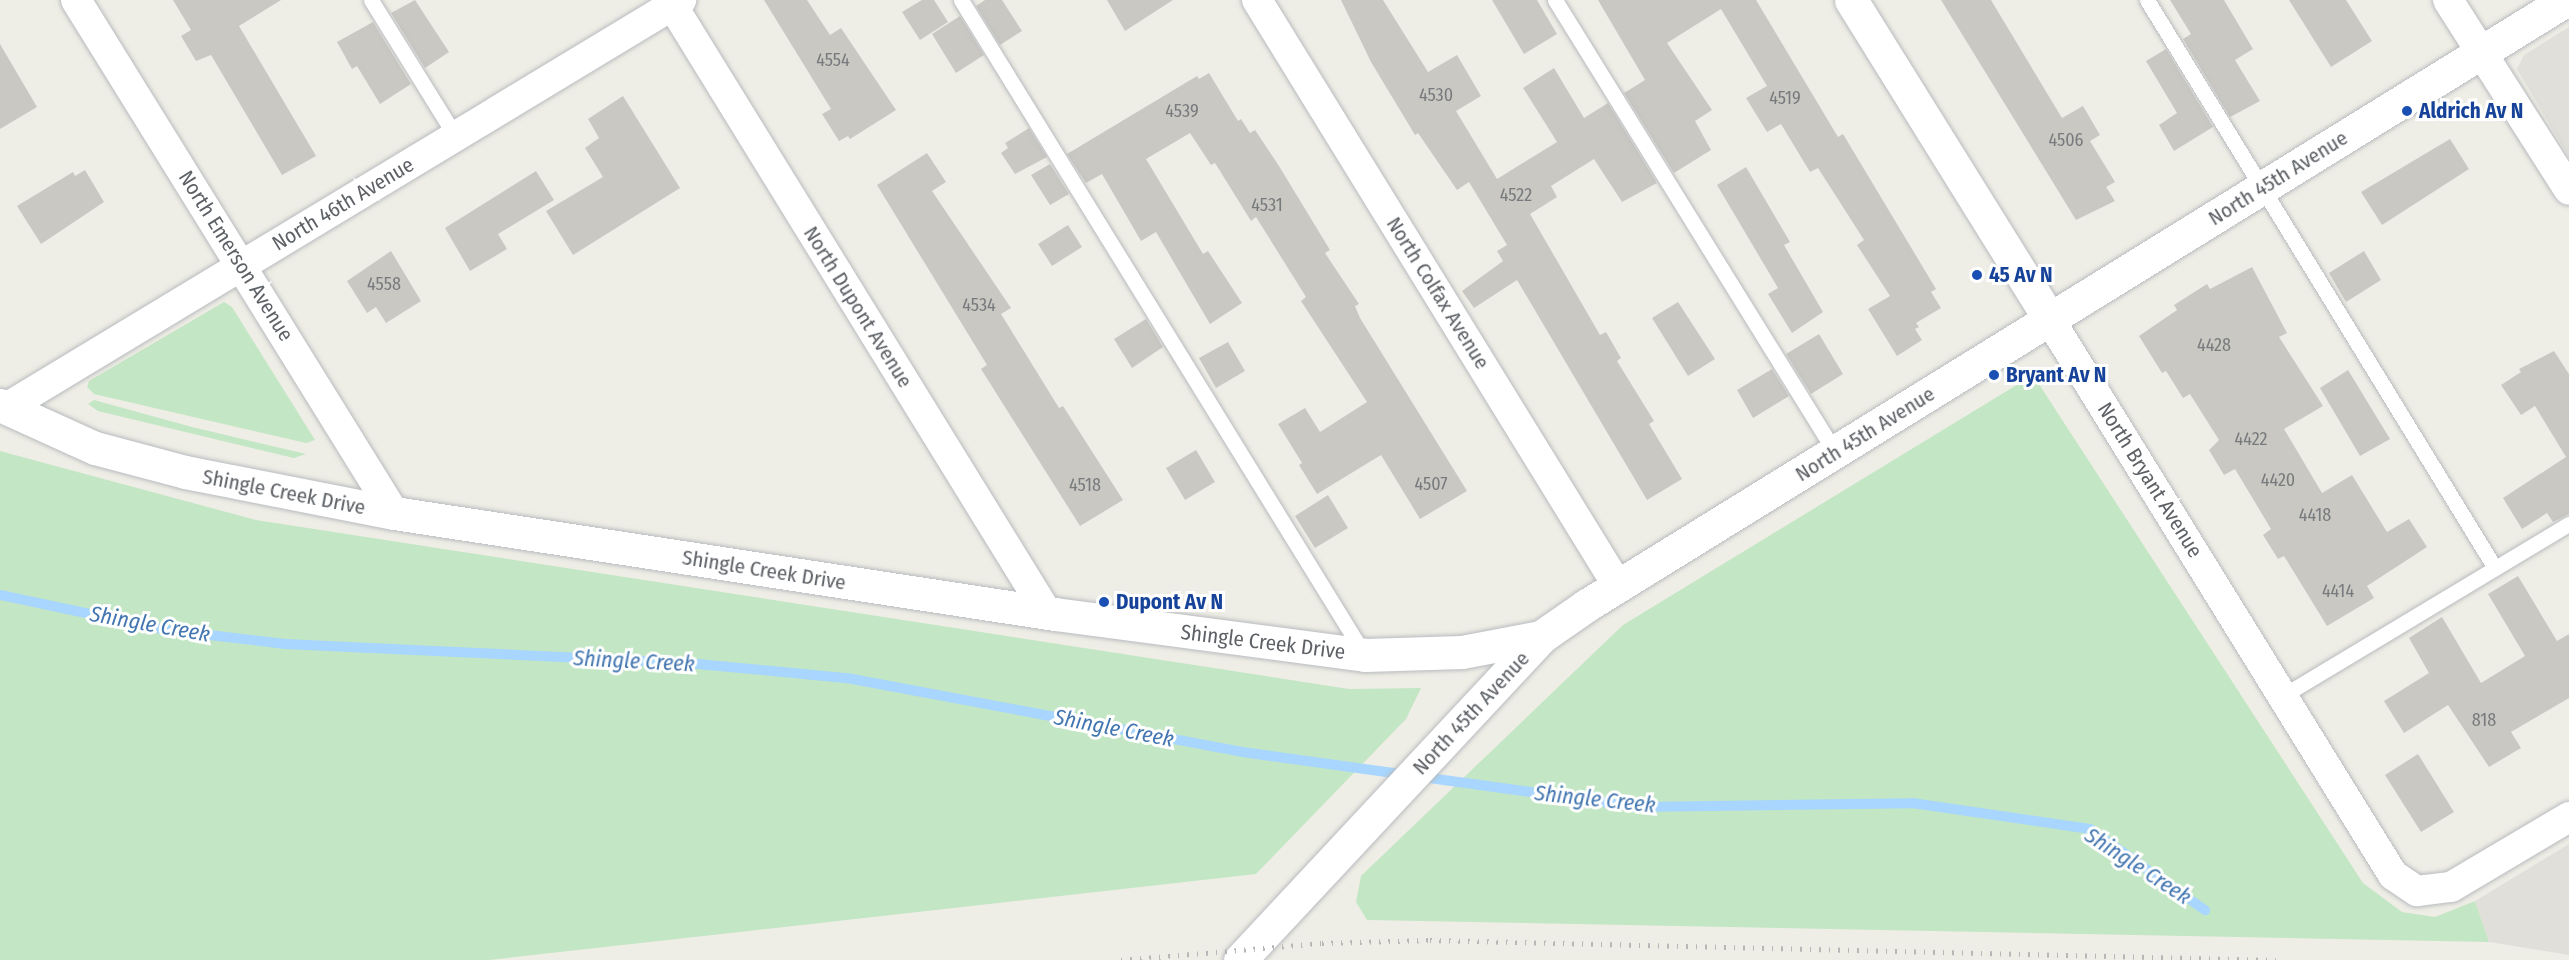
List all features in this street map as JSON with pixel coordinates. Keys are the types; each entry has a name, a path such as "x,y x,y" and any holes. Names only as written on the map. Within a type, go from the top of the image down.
{"street":[{"name":"North Emerson Avenue","path":"76,0 242,264 394,513"},
{"name":"North Colfax Avenue","path":"1257,0 1618,586"},
{"name":"North Bryant Avenue","path":"1851,0 2284,695 2393,875 2417,891 2451,888 2569,817"},
{"path":"2448,0 2569,190"},
{"name":"North 45th Avenue","path":"1240,960 1541,638 1618,586 2566,0"},
{"name":"North 46th Avenue","path":"2,400 242,264 456,137 674,2"},
{"name":"North Dupont Avenue","path":"674,2 1047,613"},
{"name":"Shingle Creek Drive","path":"2,400 95,447 185,472 394,513 1047,613 1365,655 1462,652 1541,638"}],"lane":[{"path":"371,0 456,137"},
{"path":"961,0 1365,655"},
{"path":"1555,0 1835,453"},
{"path":"2147,0 2495,568"},
{"path":"2284,695 2569,524"}],"shaded area":[{"path":"2569,27 2569,157 2517,69 2524,55"},
{"path":"2569,844 2569,955 2489,942 2475,901"}],"green space":[{"path":"224,302 232,307 315,440 306,443 94,394 87,387 89,381"},
{"path":"2033,375 2363,883 2402,912 2435,917 2475,901 2489,942 1367,920 1356,902 1361,876 1623,625"},
{"path":"94,400 192,427 306,454 294,458 98,411 88,404"},
{"path":"0,451 256,520 1349,689 1421,688 1406,719 1256,874 489,960 0,960"}],"building":[{"path":"173,0 281,0 239,26 316,156 282,175 211,55 196,61 181,36 191,30"},
{"path":"415,0 449,52 425,68 391,13"},
{"path":"764,0 807,0 830,35 841,28 896,110 850,139 848,136 839,141 822,114 831,109"},
{"path":"922,0 934,0 948,22 920,40 902,12"},
{"path":"985,0 1002,0 1022,31 1000,45 976,6"},
{"path":"1107,0 1173,0 1125,31"},
{"path":"1341,0 1383,0 1428,72 1457,55 1481,96 1456,111 1497,179 1557,142 1523,88 1554,68 1584,118 1608,103 1657,183 1622,202 1594,159 1551,186 1557,197 1530,214 1600,335 1606,332 1621,358 1617,361 1654,421 1649,424 1682,479 1647,500 1517,280 1474,308 1462,291 1503,261 1497,251 1507,245 1469,182 1457,190 1418,133 1415,135 1371,62"},
{"path":"1492,0 1537,0 1557,34 1524,54"},
{"path":"1598,0 1756,0 1838,137 1843,134 1936,289 1931,292 1941,308 1916,323 1919,327 1915,329 1922,340 1897,356 1868,309 1890,296 1857,245 1864,240 1818,168 1810,172 1781,124 1767,132 1746,98 1767,86 1721,9 1667,43 1712,110 1695,121 1711,150 1674,173 1624,93 1645,80"},
{"path":"1941,0 1991,0 2062,118 2083,106 2100,135 2090,141 2115,182 2106,187 2115,201 2076,220"},
{"path":"2170,0 2224,0 2253,49 2235,60 2260,101 2230,117 2183,39 2191,34"},
{"path":"2289,0 2346,0 2372,41 2331,67"},
{"path":"960,16 984,55 956,73 932,34"},
{"path":"373,22 411,84 380,104 357,66 352,69 337,42"},
{"path":"0,44 37,107 0,129"},
{"path":"2166,49 2213,127 2174,151 2159,125 2177,113 2146,61"},
{"path":"1209,73 1238,121 1241,119 1250,133 1255,130 1279,166 1330,250 1325,253 1359,304 1355,306 1360,318 1467,491 1420,519 1381,455 1317,494 1299,465 1302,463 1278,424 1305,408 1320,432 1367,402 1301,301 1306,297 1256,217 1251,221 1215,163 1211,165 1190,133 1146,159 1203,254 1208,251 1242,303 1210,324 1156,232 1141,241 1102,174 1086,183 1067,154 1197,76 1199,79"},
{"path":"623,96 680,188 573,255 546,211 603,177 585,148 599,138 588,119"},
{"path":"1029,128 1047,157 1015,174 1001,153 1008,148 1005,143"},
{"path":"2450,139 2469,169 2382,225 2361,192"},
{"path":"927,153 946,182 932,191 1011,308 1001,314 1059,408 1063,406 1123,500 1080,526 981,369 987,365 877,185"},
{"path":"1050,164 1069,194 1050,205 1031,175"},
{"path":"1746,167 1790,242 1784,245 1823,312 1792,333 1768,294 1778,288 1717,185"},
{"path":"85,170 104,202 41,244 17,206 73,172 75,176"},
{"path":"536,171 554,200 498,234 507,249 470,271 445,228"},
{"path":"1068,225 1082,247 1052,266 1038,244"},
{"path":"391,251 421,301 386,323 376,307 367,313 347,281"},
{"path":"2364,251 2381,280 2346,302 2329,273"},
{"path":"2252,267 2287,333 2279,337 2323,406 2284,429 2322,493 2352,475 2387,532 2409,519 2427,547 2367,586 2374,598 2327,626 2284,556 2278,559 2263,535 2271,529 2235,469 2224,475 2209,450 2219,440 2190,394 2183,398 2166,371 2162,373 2139,336 2177,310 2174,305 2207,284 2210,289"},
{"path":"1678,302 1715,359 1688,376 1652,318"},
{"path":"1146,319 1163,347 1132,368 1114,339"},
{"path":"1819,334 1843,374 1811,394 1786,354"},
{"path":"1228,342 1245,371 1216,388 1199,358"},
{"path":"2554,351 2569,374 2569,514 2553,522 2547,513 2522,529 2503,498 2566,457 2535,406 2521,415 2501,385 2521,372 2519,369"},
{"path":"1772,369 1789,396 1753,418 1737,390"},
{"path":"2348,370 2390,439 2360,456 2320,388"},
{"path":"1196,450 1215,482 1185,500 1166,468"},
{"path":"1328,495 1348,528 1315,548 1295,516"},
{"path":"2518,576 2557,641 2569,634 2569,698 2511,732 2521,748 2489,767 2448,705 2404,733 2384,701 2429,673 2409,638 2442,617 2481,683 2525,656 2488,594"},
{"path":"2418,754 2454,812 2421,832 2385,775"}],"waterway":[{"name":"Shingle Creek","path":"0,595 166,630 285,644 687,663 847,678 1242,752 1640,807 1912,803 2090,829 2205,910"}],"railway":[{"path":"1121,960 1322,943 1430,940 2276,960"}],"place":[{"name":"Aldrich Av N","path":"2407,111"},
{"name":"45 Av N","path":"1977,275"},
{"name":"Bryant Av N","path":"1994,375"},
{"name":"Dupont Av N","path":"1104,602"}]}
